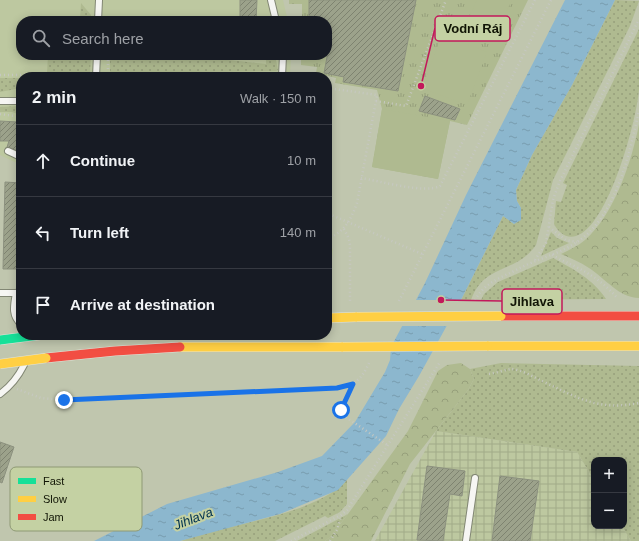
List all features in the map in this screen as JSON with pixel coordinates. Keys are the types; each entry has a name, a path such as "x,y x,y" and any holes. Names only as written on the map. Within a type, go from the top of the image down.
{"highway":[{"path":"332,318 639,316"},
{"path":"0,340 16,338"},
{"path":"0,364 115,351 205,346 639,346"}],"lane":[{"path":"98,16 99,0"},
{"path":"271,0 275,16"},
{"path":"96,72 97,60"},
{"path":"283,60 283,72"},
{"path":"0,101 16,101"},
{"path":"8,151 16,155"},
{"path":"0,293 16,292"},
{"path":"16,300 13,311 16,318"},
{"path":"0,394 10,386 20,374 29,351"},
{"path":"466,541 475,478"}],"path":[{"path":"376,101 406,106 446,0"},
{"path":"361,178 421,189 434,189 440,186 535,0"},
{"path":"398,303 551,0"},
{"path":"535,261 546,243 553,200 559,183 639,19"},
{"path":"108,60 108,72"},
{"path":"0,75 16,75"},
{"path":"332,89 377,95 357,203 344,229 332,235"},
{"path":"471,306 479,293 494,280 535,261 552,255 577,242 592,229 617,187 633,142 639,110"},
{"path":"0,114 16,116"},
{"path":"332,215 422,254"},
{"path":"549,226 566,240 577,242"},
{"path":"344,229 350,245 350,302"},
{"path":"552,255 595,276 604,283 620,301"},
{"path":"370,360 364,374 353,384 342,404 341,410 344,416 389,446"},
{"path":"291,541 341,515 347,510 371,470 389,446 441,361"},
{"path":"490,374 511,369 533,376 572,395 601,405 621,406 639,403"},
{"path":"10,386 41,398 64,400 337,388 353,384"},
{"path":"330,541 337,530 341,515"}],"shaded area":[{"path":"0,0 283,0 287,16 16,16 16,60 291,60 290,72 16,72 16,163 0,155"},
{"path":"436,431 577,452 591,475 591,529 624,529 631,541 375,541"}],"green space":[{"path":"289,0 528,0 467,125 450,121 438,179 372,167 382,109 377,90 335,83 336,78 332,77 332,72 316,72 317,67 301,65 301,60 332,60 332,16 302,16 302,4 289,4"},
{"path":"477,0 512,0 494,37 466,23"},
{"path":"615,0 639,1 630,26 553,180 536,245 519,261 492,274 484,280 477,288 471,300 461,300 503,216 514,224 521,208 517,201 516,190 532,155 572,85"},
{"path":"81,3 91,16 80,16"},
{"path":"639,29 639,89 637,104 627,147 619,171 599,214 588,228 576,236 566,236 558,230 554,224 556,201 561,202 567,185 563,183"},
{"path":"442,35 487,52 467,105 422,88"},
{"path":"48,60 91,60 90,72 47,72"},
{"path":"110,60 229,60 266,64 266,60 276,60 278,70 193,72 110,72"},
{"path":"0,78 16,78 16,89 0,92"},
{"path":"16,106 16,113 0,112 0,107"},
{"path":"382,109 450,121 438,179 372,167"},
{"path":"639,124 639,298 625,295 612,287 589,268 561,254 585,240 605,217 620,186 632,154"},
{"path":"551,232 557,238 569,243 541,256"},
{"path":"553,258 589,280 606,299 481,300 484,294 498,282"},
{"path":"461,363 470,369 474,379 468,390 410,464 371,541 325,541 330,537 348,514 408,431 438,371 447,365"},
{"path":"501,363 639,366 639,541 631,541 624,529 627,529 627,457 591,457 591,475 577,452 436,431 468,390 474,379 470,369"},
{"path":"347,480 347,504 340,512 328,518 325,516 275,541 181,541 268,518 313,503 332,493"},
{"path":"348,514 330,537 325,541 297,541"}],"water":[{"path":"565,0 615,0 572,85 532,155 516,190 517,201 521,208 521,220 514,224 503,216 461,300 399,409 386,436 338,490 280,514 180,541 94,541 114,531 142,531 142,517 167,504 278,472 322,456 355,422 385,372 390,360 391,347 425,283 466,195"}],"pier":[{"path":"414,300 464,300 450,326 400,326"}],"building":[{"path":"240,0 257,0 256,16 240,16"},
{"path":"309,0 416,0 398,91 343,82 344,77 332,75 332,72 324,72 326,60 332,60 332,16 309,16"},
{"path":"425,96 460,109 455,120 419,111"},
{"path":"0,121 16,122 16,150 7,147 9,141 0,141"},
{"path":"5,182 16,183 16,269 3,269"},
{"path":"0,442 14,447 2,483 0,482"},
{"path":"427,466 465,471 462,496 450,494 443,541 417,540"},
{"path":"500,476 539,481 530,541 492,541"}],"traffic: slow":[{"path":"357,317 501,316"},
{"path":"332,318 357,317"},
{"path":"487,346 639,346"},
{"path":"343,347 487,346"},
{"path":"180,347 343,347"},
{"path":"0,364 46,358"}],"traffic: jam":[{"path":"501,316 639,316"},
{"path":"46,358 115,351 180,347"}],"traffic: fast":[{"path":"0,340 16,338"}],"place":[{"name":"Vodní Ráj","path":"421,86"},
{"name":"Jihlava","path":"441,300"}],"route":[{"path":"64,400 337,388 353,384 342,404 341,410"}]}
